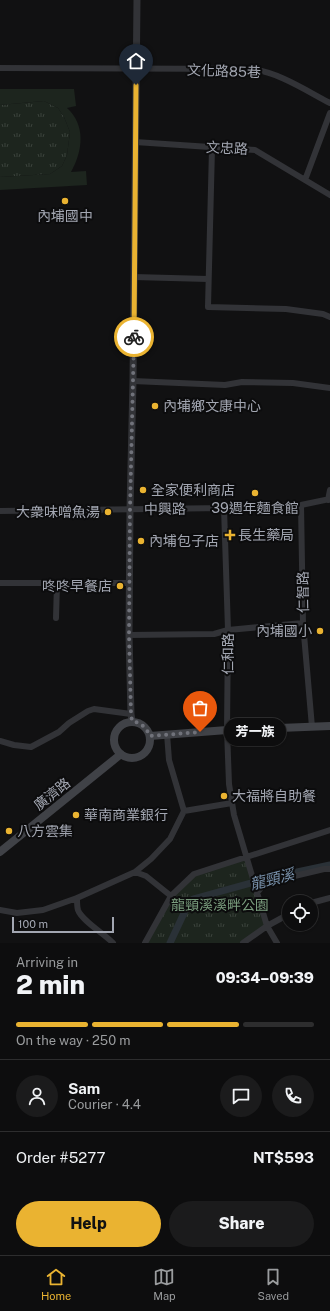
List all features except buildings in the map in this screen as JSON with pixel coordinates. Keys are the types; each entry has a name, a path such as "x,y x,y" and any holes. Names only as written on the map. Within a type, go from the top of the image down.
{"main road":[{"path":"131,718 143,725 148,730 150,736 150,742 145,754 139,757 126,758 120,754 114,745 114,734 121,725 131,718"},
{"path":"150,736 227,730 330,726"},
{"name":"廣濟路","path":"0,852 120,754"}],"street":[{"path":"0,741 30,747 59,732 69,723 94,709 131,718 129,635 136,0"},
{"name":"文化路85巷","path":"0,68 135,70 252,69 278,76 330,103"},
{"path":"305,180 330,113"},
{"name":"文忠路","path":"135,142 255,150 330,195"},
{"path":"212,148 208,307 286,309 323,314 330,317"},
{"path":"134,277 208,279"},
{"path":"133,381 225,385 242,382 293,382 330,388"},
{"path":"329,500 330,490"},
{"name":"中興路","path":"0,511 224,508 301,505 329,500"},
{"name":"仁智路","path":"301,505 304,623 312,726"},
{"name":"仁和路","path":"224,508 228,630 227,730 229,784 234,815 257,892"},
{"path":"56,618 57,583"},
{"path":"0,584 130,583"},
{"path":"129,635 214,634 228,630 304,623"},
{"path":"0,910 17,913 43,910 76,898 135,872 170,839 184,811 169,760 167,734"},
{"path":"184,811 232,803"},
{"path":"145,943 170,896 194,874 330,830"},
{"path":"277,943 267,926 257,892 266,883 324,869 330,869"},
{"path":"135,872 146,876 170,896"},
{"path":"76,898 78,910 82,916 113,943"},
{"path":"318,901 330,898"},
{"path":"243,943 267,926 282,918"}],"green space":[{"path":"0,89 74,89 76,106 67,108 77,122 81,138 78,156 71,172 86,171 87,185 0,190 0,177 50,174 62,166 67,155 70,132 64,117 58,108 44,101 0,105"},
{"path":"44,101 58,108 64,117 70,132 67,155 62,166 50,174 0,177 0,105"},
{"name":"龍頸溪溪畔公園","path":"247,858 267,926 243,943 145,943 171,896 194,874"}],"waterway":[{"name":"龍頸溪","path":"170,943 185,911 193,899 269,878 330,865"}],"way so far":[{"path":"134,337 129,635 132,721 143,725 148,730 150,736 200,732"}],"place":[{"name":"內埔國中","path":"65,201"},
{"name":"內埔鄉文康中心","path":"155,406"},
{"name":"全家便利商店","path":"143,490"},
{"name":"39週年麵食館","path":"255,493"},
{"name":"大衆味噌魚湯","path":"108,512"},
{"name":"長生藥局","path":"230,535"},
{"name":"內埔包子店","path":"141,541"},
{"name":"咚咚早餐店","path":"120,586"},
{"name":"內埔國小","path":"320,631"},
{"name":"芳一族","path":"200,732"},
{"name":"大福將自助餐","path":"224,796"},
{"name":"華南商業銀行","path":"76,815"},
{"name":"八方雲集","path":"9,831"}],"route":[{"path":"134,337 136,85"}]}
